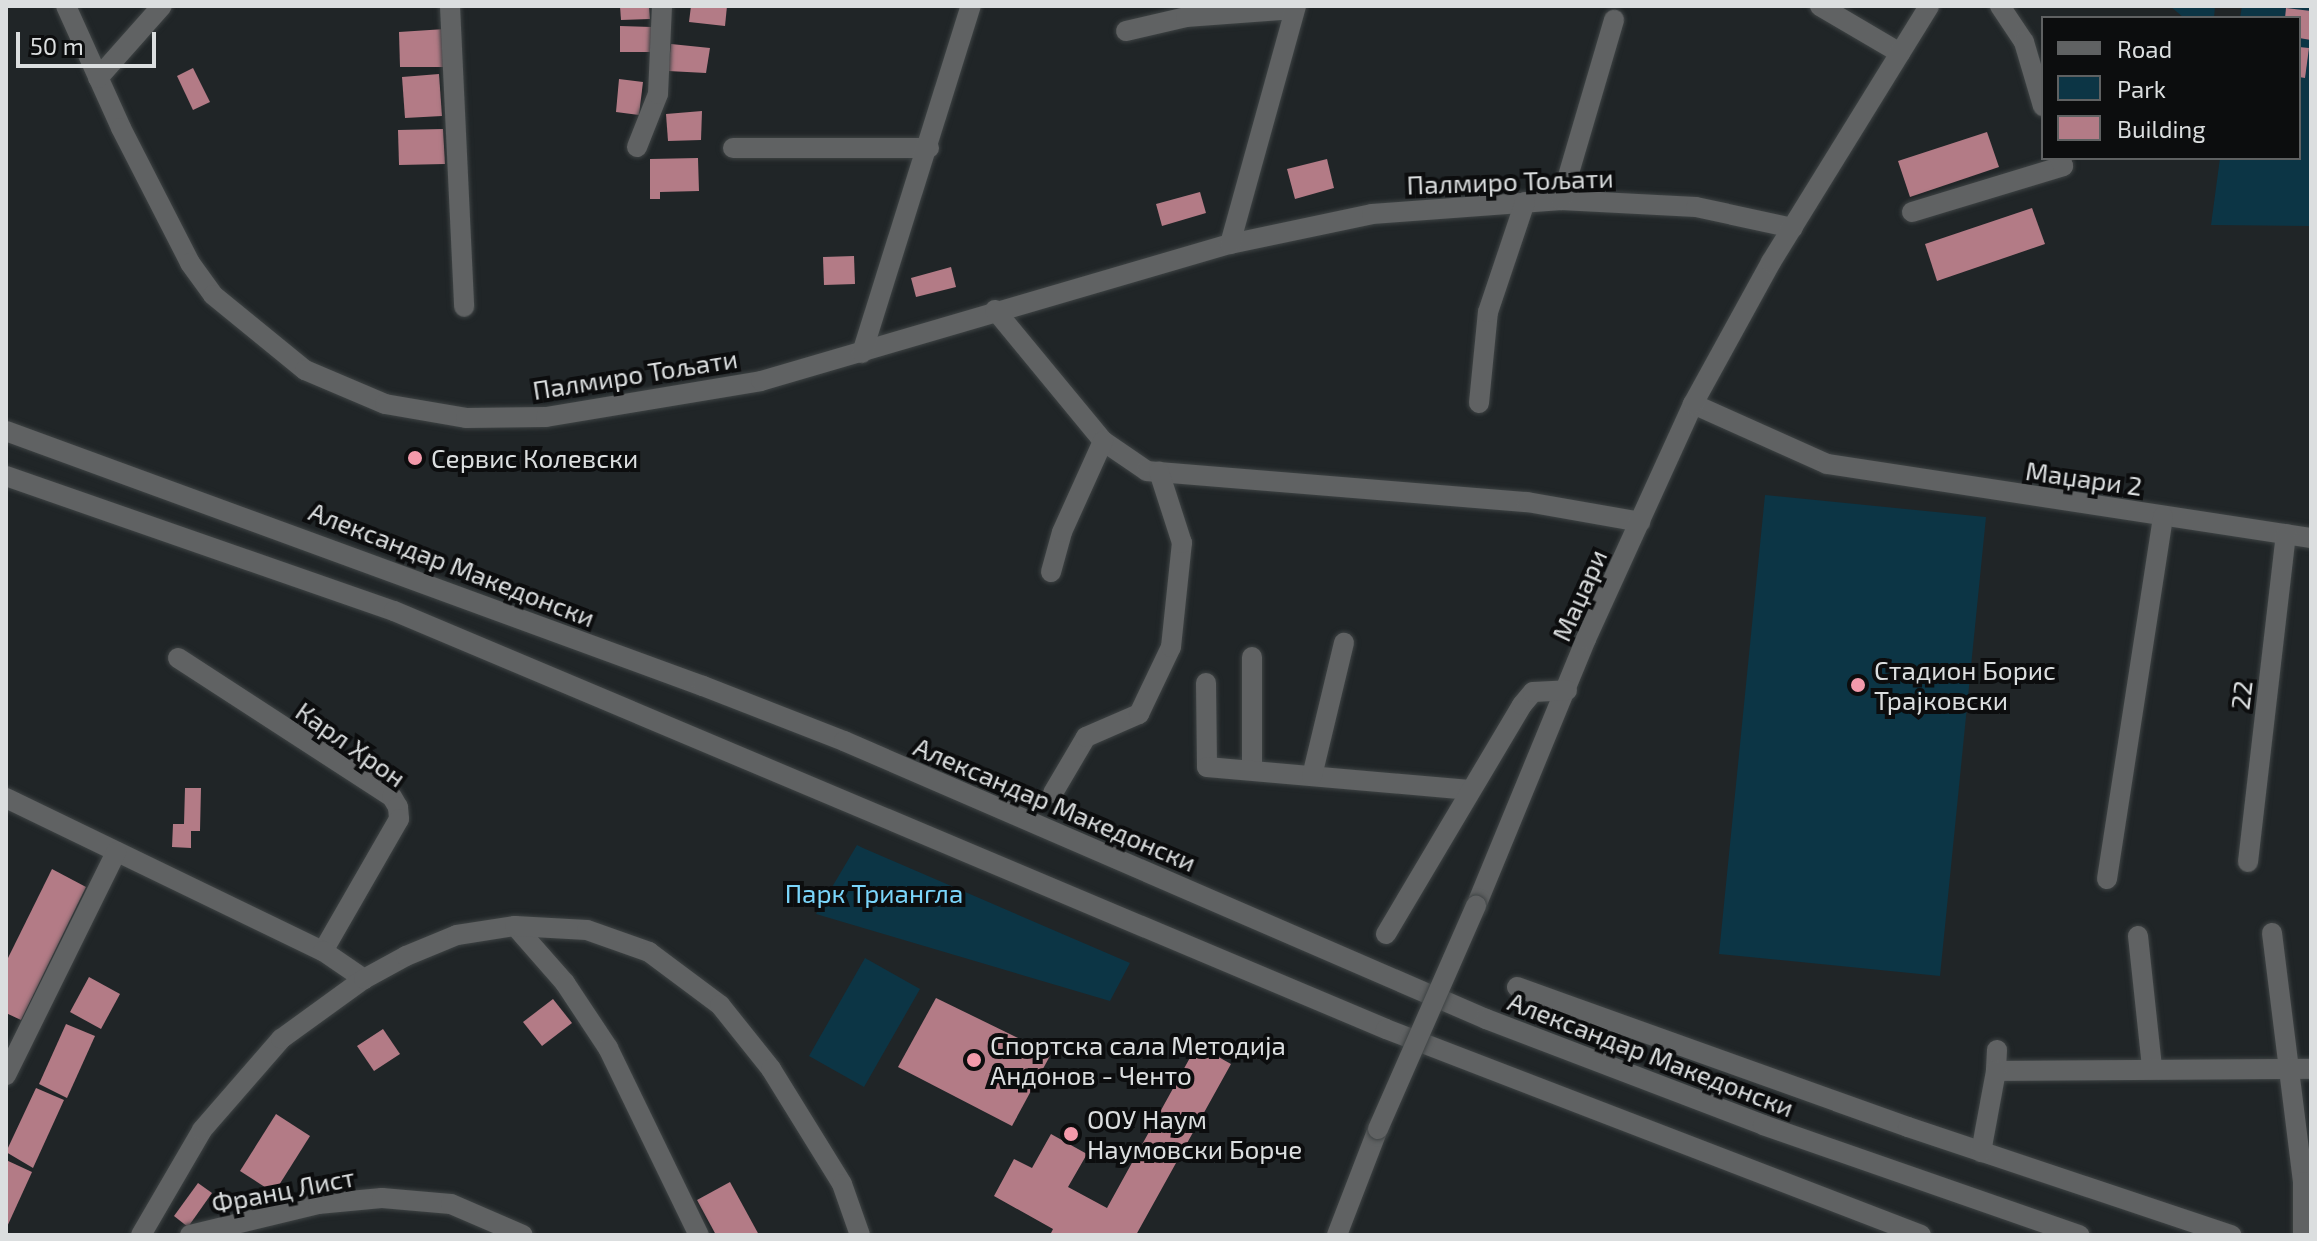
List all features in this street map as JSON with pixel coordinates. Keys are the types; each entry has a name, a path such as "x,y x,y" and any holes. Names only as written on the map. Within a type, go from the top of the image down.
{"street":[{"name":"Палмиро Тољати","path":"66,6 98,78 190,263 213,295 305,370 385,404 466,418 546,417 761,381 862,353 995,310 1230,244 1372,214 1561,200 1696,207 1793,228"},
{"path":"98,78 162,6"},
{"path":"450,6 464,307"},
{"path":"637,147 658,94 662,6"},
{"path":"862,353 929,148 971,6"},
{"path":"1820,6 1900,53"},
{"name":"Маџари","path":"1337,1235 1378,1129 1693,404 1793,228 1929,6"},
{"path":"2000,6 2024,42 2041,99"},
{"path":"1126,31 1186,17 1295,7 1230,244"},
{"path":"1561,200 1614,20"},
{"path":"733,148 929,148"},
{"path":"1912,212 2063,166 2061,160"},
{"path":"1479,403 1488,312 1525,202"},
{"path":"995,310 1103,441 1133,464 1159,472 1527,502 1640,522"},
{"name":"Маџари 2","path":"1693,404 1827,464 2163,516 2107,879"},
{"name":"Александар Македонски","path":"6,431 717,691 1486,1019 1763,1125 2079,1235"},
{"path":"1051,572 1062,532 1103,441"},
{"path":"1053,793 1086,737 1139,714 1171,647 1182,543 1159,472"},
{"path":"6,476 394,611 1386,1029 1921,1235"},
{"path":"2163,516 2311,538"},
{"name":"22","path":"2248,862 2286,534"},
{"path":"1312,776 1344,643"},
{"path":"1252,657 1252,770"},
{"name":"Карл Хрон","path":"178,658 392,797 398,807 399,819 323,951"},
{"path":"1206,683 1207,767 1470,790"},
{"path":"1386,934 1470,790 1533,692 1567,690"},
{"path":"6,798 323,951 364,979"},
{"path":"6,1075 116,852"},
{"path":"515,926 565,983 608,1048 699,1235"},
{"path":"141,1235 227,1094 281,1039 364,979 457,935 515,926 587,930 649,952 720,1005 771,1069 842,1184 860,1235"},
{"path":"2272,933 2301,1070 2303,1235"},
{"path":"2138,936 2152,1068"},
{"path":"1517,987 1981,1152 2231,1235"},
{"path":"1981,1152 1997,1050"},
{"path":"1996,1071 2152,1068 2301,1070"},
{"name":"Франц Лист","path":"190,1235 318,1204 382,1198 451,1204 523,1235"}],"green space":[{"path":"2170,6 2215,6 2214,16 2182,16"},
{"path":"2242,6 2311,6 2311,226 2211,225 2220,160 2301,160 2301,16 2240,16"},
{"name":"Стадион Борис Трајковски","path":"1765,495 1986,517 1940,976 1719,954"},
{"name":"Парк Триангла","path":"857,845 1130,963 1110,1001 816,914"},
{"path":"865,958 920,989 864,1087 809,1056"}],"building":[{"path":"620,6 649,6 650,19 621,20"},
{"path":"691,6 727,6 725,26 689,22"},
{"path":"2286,8 2311,11 2311,40 2301,38 2301,16 2285,16"},
{"path":"620,26 652,27 651,52 620,52"},
{"path":"445,29 445,67 400,67 399,32"},
{"path":"671,44 710,48 706,73 668,71"},
{"path":"2301,47 2309,48 2305,78 2301,77"},
{"path":"193,68 210,102 193,110 177,76"},
{"path":"439,74 442,116 405,118 402,77"},
{"path":"619,79 643,82 639,115 616,112"},
{"path":"702,111 701,140 668,141 666,114"},
{"path":"443,129 445,164 399,165 398,130"},
{"path":"1987,132 1999,167 1910,197 1898,161"},
{"path":"698,158 699,191 660,192 660,199 650,199 650,159"},
{"path":"1327,159 1334,188 1295,199 1287,169"},
{"path":"1200,192 1206,213 1162,226 1156,204"},
{"path":"2032,208 2045,244 1937,281 1925,244"},
{"path":"854,256 855,284 824,285 823,257"},
{"path":"951,267 956,287 916,297 911,278"},
{"path":"185,788 201,788 200,831 191,831 191,848 172,847 173,824 184,824"},
{"path":"52,869 86,887 21,1020 6,1013 6,962"},
{"path":"89,977 120,994 101,1029 70,1012"},
{"name":"Спортска сала Методија Андонов - Ченто","path":"936,998 1051,1054 1012,1126 898,1067"},
{"path":"553,999 572,1023 542,1046 523,1022"},
{"path":"66,1024 95,1036 67,1098 39,1084"},
{"path":"383,1029 400,1054 374,1071 357,1046"},
{"path":"1197,1045 1231,1064 1136,1235 1050,1235 1053,1229 994,1196 1014,1159 1032,1168 1051,1134 1087,1154 1068,1187 1107,1208"},
{"path":"36,1088 64,1100 33,1168 6,1152"},
{"path":"276,1114 310,1136 274,1193 240,1171"},
{"path":"6,1160 32,1172 6,1229"},
{"path":"730,1182 759,1235 716,1235 697,1200"},
{"path":"198,1183 212,1193 188,1227 174,1216"}],"place":[{"name":"Сервис Колевски","path":"415,458"},
{"name":"Стадион Борис Трајковски","path":"1858,685"},
{"name":"Спортска сала Методија Андонов - Ченто","path":"974,1060"},
{"name":"ООУ Наум Наумовски Борче","path":"1071,1134"}]}
